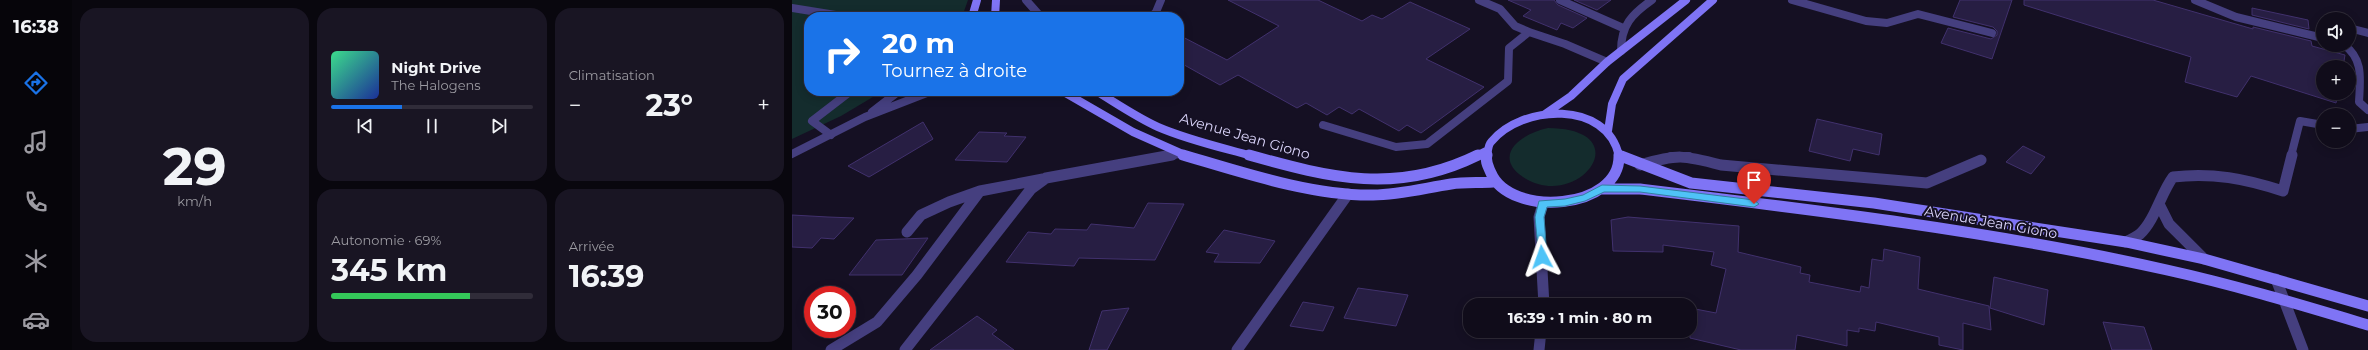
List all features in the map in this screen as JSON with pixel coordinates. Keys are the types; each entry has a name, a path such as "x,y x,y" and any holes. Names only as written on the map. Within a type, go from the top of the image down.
{"main road":[{"path":"973,12 977,0"},
{"path":"995,12 996,0"},
{"path":"1545,114 1571,96 1621,50 1686,0"},
{"path":"1608,131 1609,109 1615,90 1623,79 1713,0"},
{"path":"1071,96 1133,132 1178,154 1268,180 1348,194 1373,195 1417,191 1452,184 1494,182"},
{"name":"Avenue Jean Giono","path":"1104,96 1148,122 1197,141 1280,164 1343,176 1377,179 1418,177 1448,170 1486,151"},
{"path":"1545,114 1580,116 1595,122 1608,131 1617,143 1621,156 1619,168 1613,179 1602,189 1585,198 1543,204 1523,200 1506,192 1494,182 1487,172 1484,161 1486,151 1494,137 1507,126 1524,118 1545,114"},
{"name":"Avenue Jean Giono","path":"1621,156 1640,165 1692,183 1874,203 2126,242 2204,259 2368,306"},
{"name":"Avenue Jean Giono","path":"1602,189 1640,189 1878,218 2058,248 2167,270 2282,299 2368,325"}],"street":[{"path":"1026,0 1037,12"},
{"path":"1156,12 1161,0"},
{"path":"1479,0 1500,10 1515,26 1565,44 1607,62"},
{"path":"1560,0 1623,28"},
{"path":"1621,50 1620,37 1628,17 1652,0"},
{"path":"1792,0 1866,21 1887,23 1918,14 1992,33"},
{"path":"2195,0 2236,17 2316,36"},
{"path":"792,8 817,12"},
{"path":"2356,30 2368,33"},
{"path":"1323,125 1396,147 1427,144 1508,81 1509,48 1529,32"},
{"path":"2355,52 2359,58 2359,102 2368,110"},
{"path":"831,134 812,121 844,96"},
{"path":"865,117 892,96"},
{"path":"792,154 865,117 919,96"},
{"path":"2126,242 2140,234 2159,204 2164,189 2173,177 2195,173 2211,173 2283,191 2300,121 2316,124"},
{"path":"2356,128 2368,127"},
{"path":"907,232 921,215 980,191 1178,154"},
{"path":"1640,165 1672,156 1688,156 1721,165 1927,183 1981,160"},
{"path":"905,350 1031,189 1046,178"},
{"path":"831,350 877,322 917,275 980,191"},
{"path":"1237,350 1348,194"},
{"path":"1543,204 1539,217 1544,298"},
{"path":"2159,204 2169,224 2204,259"},
{"path":"2276,279 2282,299 2303,350"},
{"path":"1539,350 1540,338"}],"green space":[{"path":"792,0 968,0 964,12 804,12 804,96 875,96 841,116 792,139"},
{"path":"1548,128 1576,132 1591,141 1595,153 1591,166 1580,178 1563,185 1544,185 1523,177 1514,169 1510,161 1510,153 1514,146 1529,135"}],"building":[{"path":"1228,0 1318,0 1362,21 1372,15 1382,19 1410,2 1470,29 1426,59 1484,87 1421,133 1407,125 1399,131 1359,109 1352,114 1339,107 1327,115 1306,103 1297,108 1238,75 1220,85 1184,65 1184,38 1227,60 1279,26"},
{"path":"1508,0 1554,0 1558,5 1587,18 1573,28 1561,23 1557,30 1523,16 1531,10"},
{"path":"1574,0 1611,0 1597,10"},
{"path":"1960,0 2012,0 1992,59 1941,43 1948,28 1991,39 1997,35 1997,31 1993,27 1953,17"},
{"path":"2024,0 2153,0 2253,29 2253,27 2311,41 2312,46 2316,47 2316,52 2334,52 2345,55 2344,60 2316,60 2316,97 2251,76 2237,97 2185,82 2191,57 2024,5"},
{"path":"2252,8 2308,20 2309,29 2252,15"},
{"path":"2327,100 2337,100 2336,103"},
{"path":"1817,119 1882,134 1879,155 1853,149 1850,161 1809,151"},
{"path":"923,122 933,139 869,177 848,166"},
{"path":"979,132 1007,133 1004,136 1026,137 1007,162 955,160"},
{"path":"2023,146 2045,157 2031,174 2006,162"},
{"path":"1148,203 1184,204 1155,260 1079,258 1074,266 1006,262 1028,232 1051,234 1055,229 1087,230 1091,224 1134,228"},
{"path":"792,215 854,218 834,239 821,238 812,248 792,247"},
{"path":"1628,217 1739,226 1738,252 1801,267 1800,273 1810,275 1809,282 1860,292 1861,286 1869,288 1872,259 1883,261 1884,249 1920,257 1918,289 1989,306 1991,330 1963,323 1963,350 1939,345 1939,337 1876,322 1875,331 1859,328 1859,332 1847,330 1847,346 1797,335 1795,350 1741,350 1690,338 1697,338 1697,309 1716,313 1726,269 1711,265 1714,252 1663,245 1663,252 1613,251 1611,220"},
{"path":"1224,230 1275,241 1260,263 1214,262 1219,254 1206,252"},
{"path":"928,238 902,275 849,275 876,240"},
{"path":"1994,277 2048,290 2044,325 1990,308"},
{"path":"1358,288 1408,295 1396,326 1344,318"},
{"path":"1303,302 1334,307 1323,331 1290,326"},
{"path":"1129,308 1107,350 1089,350 1102,311"},
{"path":"977,316 997,330 992,334 1014,350 930,350"},
{"path":"2103,322 2144,327 2152,350 2112,350"}],"route":[{"path":"1542,257 1539,217 1543,204 1565,203 1585,198 1602,189 1640,189 1754,204"}]}
